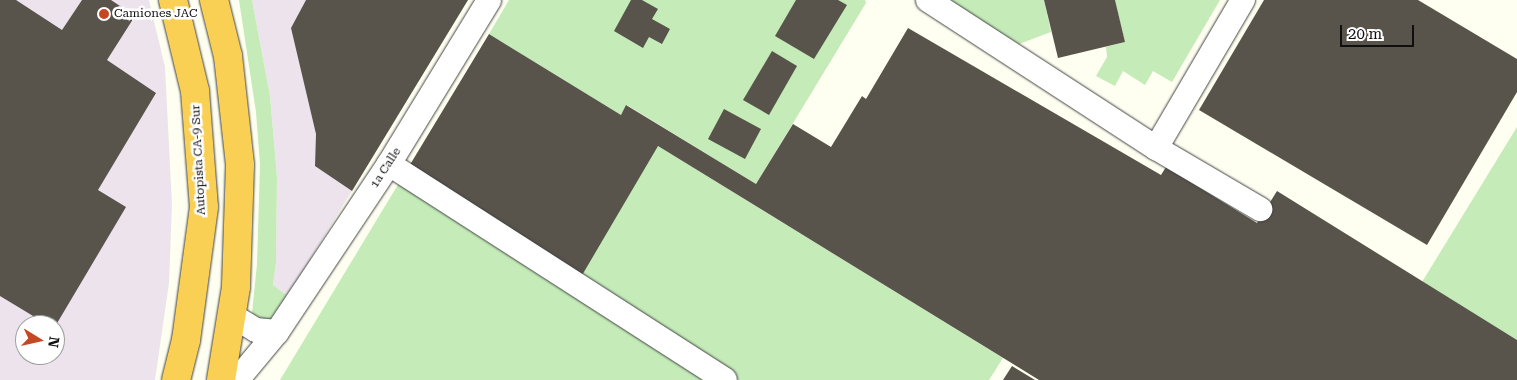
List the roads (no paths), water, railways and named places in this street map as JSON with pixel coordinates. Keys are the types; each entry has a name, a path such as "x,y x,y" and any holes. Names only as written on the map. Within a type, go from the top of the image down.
{"highway":[{"name":"Autopista CA-9 Sur","path":"173,0 195,91 204,207 186,340 176,380"},
{"path":"214,0 228,56 240,165 240,226 231,316 221,380"}],"street":[{"name":"1a Calle","path":"237,380 277,332 389,164 489,0"},
{"path":"928,0 1156,148 1260,209"},
{"path":"1156,148 1243,0"},
{"path":"389,164 725,380"},
{"path":"231,316 256,330 277,332"}],"place":[{"name":"Camiones JAC","path":"104,14"}]}
